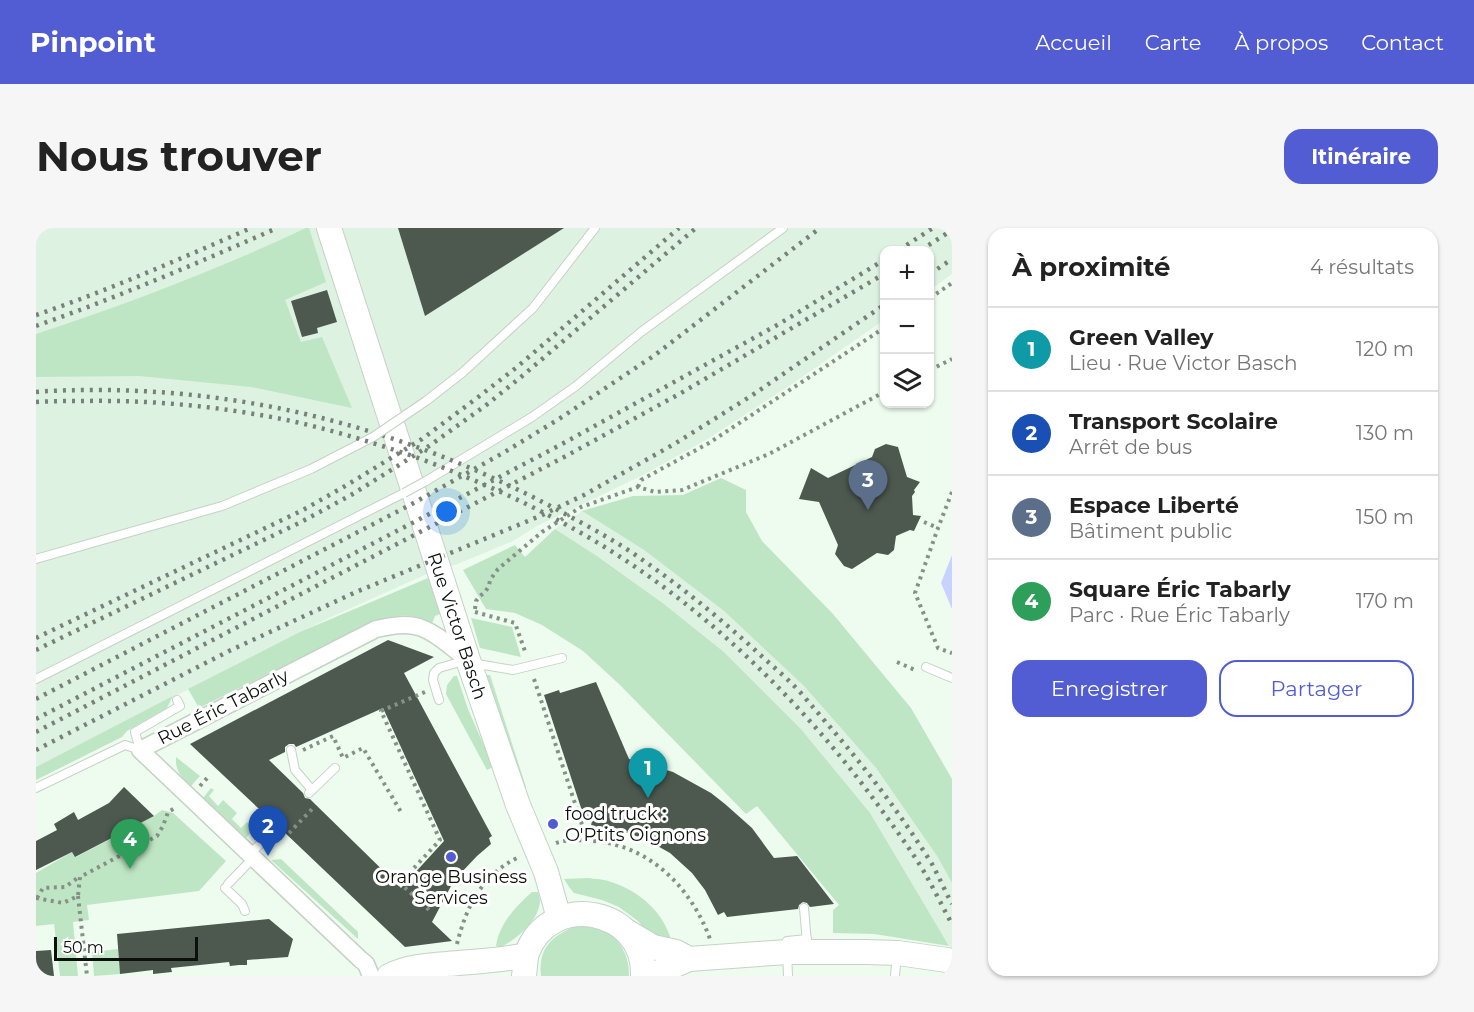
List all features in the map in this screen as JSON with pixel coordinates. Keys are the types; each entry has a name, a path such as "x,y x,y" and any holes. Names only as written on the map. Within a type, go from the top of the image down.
{"street":[{"name":"Rue Victor Basch","path":"329,228 377,366 468,661 522,813 546,872 559,918"},
{"name":"Rue Éric Tabarly","path":"371,976 366,964 140,750 376,629 397,625 419,627 435,635 468,661"},
{"path":"389,976 400,971 440,964 503,960 525,966 531,944 543,929 559,918 579,913 599,915 654,947 683,955 796,946 896,965 949,960"},
{"path":"626,930 641,956 643,976"},
{"path":"653,976 683,955"}],"lane":[{"path":"36,559 222,506 311,470 373,437 462,373 533,308 595,228"},
{"path":"36,679 426,482 532,417 576,386 641,332 783,228"},
{"path":"439,700 433,680 434,673 440,668 468,661 513,670 562,658"},
{"path":"926,667 952,678"},
{"path":"140,750 135,732 180,706 177,700"},
{"path":"36,788 125,745 140,750"},
{"path":"292,752 295,771 310,792 335,768"},
{"path":"245,911 242,904 226,886 277,827"},
{"path":"788,976 804,908"},
{"path":"683,955 713,948"}],"path":[{"path":"934,295 952,283"},
{"path":"638,487 641,480 709,443 880,331"},
{"path":"934,368 952,359"},
{"path":"586,840 515,623 475,611 476,601 485,592 498,568 542,532 581,507 638,487 655,492 682,490 769,454 880,395"},
{"path":"952,492 915,593 938,648 952,653"},
{"path":"924,522 938,528"},
{"path":"416,696 381,711 440,840 400,883 429,910"},
{"path":"292,752 333,736 343,758 363,748 401,812"},
{"path":"78,896 63,903 36,898 43,888 65,887 157,836 168,812 190,798 209,776"},
{"path":"287,835 316,805"},
{"path":"548,846 560,841 605,842 635,851 648,858 676,882 693,903 706,925 713,948"},
{"path":"456,948 471,904 482,886 506,864 526,854"},
{"path":"80,877 78,896 87,976"}],"shaded area":[{"path":"36,228 952,228 952,274 934,287 934,246 880,246 880,323 706,440 641,476 537,526 513,541 429,573 329,618 36,767"},
{"path":"582,511 644,550 724,611 804,686 876,768 937,856 952,883 952,957 949,945 800,728 724,652 664,604 555,529"}],"green space":[{"path":"309,228 326,282 285,300 301,342 322,337 352,408 251,387 139,376 36,377 36,334 173,285"},
{"path":"721,478 746,490 746,512 762,541 833,614 911,708 952,779 952,883 937,856 876,768 804,686 724,611 644,550 582,511 633,496 683,495"},
{"path":"555,529 664,604 724,652 800,728 870,813 949,946 874,934 833,933 833,910 839,905 757,806 746,814 620,685 583,651 542,625 515,613 486,609 463,570 515,545 525,557"},
{"path":"428,578 443,613 435,616 431,626 413,616 400,616 370,623 199,708 188,689 300,632"},
{"path":"471,618 512,627 521,657 480,648"},
{"path":"485,675 490,675 526,787 523,791"},
{"path":"454,676 457,676 468,709 492,764 493,767 487,770 446,694 447,685"},
{"path":"173,696 167,708 127,731 122,737 36,780 36,767"},
{"path":"176,757 200,776 191,786 179,773"},
{"path":"211,788 214,790 209,796 218,806 223,800 237,813 232,819 241,828 247,822 254,829 246,838 203,798"},
{"path":"162,810 173,813 226,861 199,891 87,905 89,920 73,922 78,976 60,976 54,924 36,926 36,873 72,852 76,857"},
{"path":"281,859 358,932 358,939 271,860"},
{"path":"588,878 622,886 650,905 664,923 672,944 648,933 638,921 619,907 574,893 564,879"},
{"path":"532,892 538,892 540,902 531,923 513,940 500,948 496,946 504,923 514,909"},
{"path":"577,926 600,928 608,932 624,951 629,976 541,976 542,958 548,944 560,934"},
{"path":"118,949 120,974 94,976 92,952"}],"water":[{"path":"952,555 952,609 941,583"}],"building":[{"path":"398,228 564,228 425,316"},
{"path":"327,290 337,322 317,328 318,333 302,337 291,301"},
{"path":"886,444 898,447 907,477 920,482 912,496 913,515 921,516 914,531 910,530 896,536 894,550 888,555 877,553 852,569 844,566 835,554 838,545 819,502 799,499 811,468 828,478 872,457 875,449"},
{"path":"388,640 434,657 404,673 492,836 489,838 491,844 477,856 451,886 432,922 452,941 405,947 282,830 281,822 273,822 190,744","holes":["383,708 444,841 401,888 310,799 305,798 303,793 269,760 285,752 285,747 289,744 294,744 296,747"]},
{"path":"596,682 629,759 673,772 711,793 752,828 774,858 797,856 834,904 810,907 803,902 798,909 727,917 724,912 718,915 705,890 692,873 670,853 645,839 615,829 591,826 592,820 585,820 544,695 559,690 560,693"},
{"path":"124,787 154,816 75,857 72,852 36,870 36,841 57,830 54,824 74,812 78,820 109,803"},
{"path":"269,919 293,939 288,957 247,960 247,965 230,966 229,962 171,968 172,972 153,974 153,970 120,974 117,934"},
{"path":"51,950 54,976 36,976 36,951"}],"railway":[{"path":"36,315 117,285 251,228"},
{"path":"36,326 158,279 277,228"},
{"path":"36,638 303,510 422,439 517,367 679,228"},
{"path":"36,650 301,522 351,495 429,446 521,377 696,228"},
{"path":"36,699 410,505 503,453 655,355 820,228"},
{"path":"905,246 933,228"},
{"path":"927,246 952,230"},
{"path":"934,271 952,259"},
{"path":"36,719 562,444 779,324 880,262"},
{"path":"36,732 566,456 681,393 880,276"},
{"path":"36,750 229,651 356,592 540,516 584,495 676,443 751,396 880,308"},
{"path":"36,392 61,390 162,392 221,398 279,408 336,422 393,439 503,482 619,544 693,598 800,692 862,765 898,813 932,864 952,904"},
{"path":"36,402 168,403 254,414 317,427 380,445 443,467 527,504 588,537 630,563 670,592 709,623 782,691 816,728 878,805 923,870 952,924"}],"place":[{"name":"Espace Liberté","path":"868,510"},
{"name":"Green Valley","path":"648,798"},
{"name":"food truck : O'Ptits Oignons","path":"553,824"},
{"name":"Transport Scolaire","path":"268,856"},
{"name":"Orange Business Services","path":"451,857"},
{"name":"Square Éric Tabarly","path":"130,869"}]}
